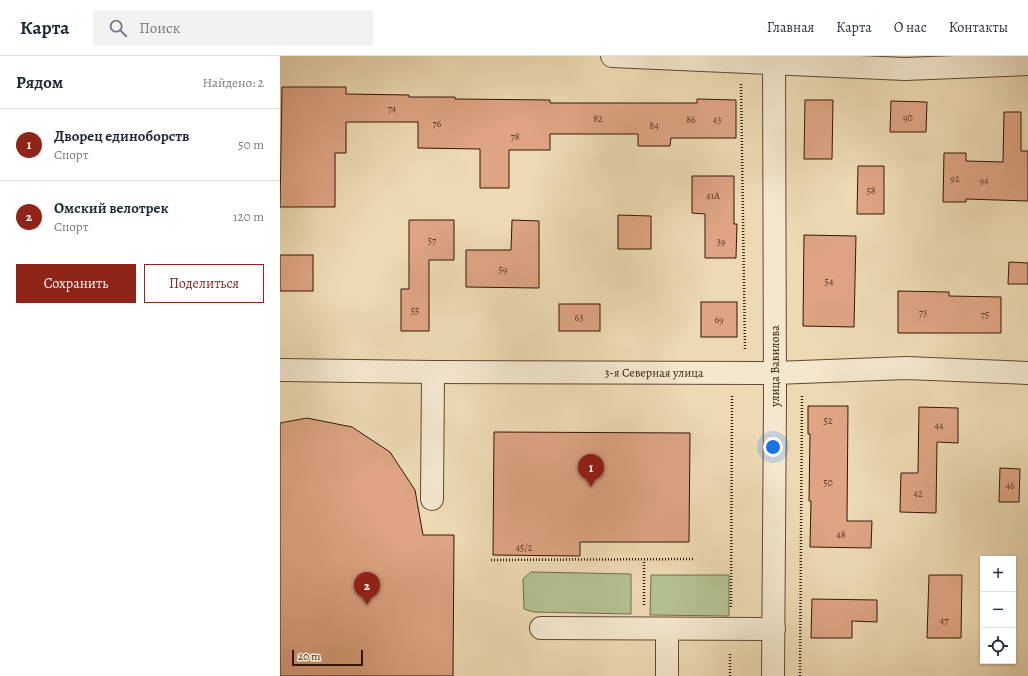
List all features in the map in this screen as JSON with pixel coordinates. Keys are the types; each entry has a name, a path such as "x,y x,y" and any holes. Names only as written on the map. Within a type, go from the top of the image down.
{"street":[{"path":"612,56 741,62 775,60 905,69 1028,64"},
{"name":"улица Вавилова","path":"774,676 775,60"},
{"name":"3-я Северная улица","path":"280,370 775,374 906,368 1028,373"},
{"path":"432,499 433,372"},
{"path":"541,628 774,629"},
{"path":"667,629 667,676"}],"path":[{"path":"730,629 738,373 741,62"},
{"path":"800,676 802,373"},
{"path":"491,560 693,559"},
{"path":"643,629 644,560"}],"green space":[{"path":"531,572 631,574 631,614 534,612 524,609 523,579"},
{"path":"651,575 729,575 729,616 650,615"}],"building":[{"path":"282,87 346,87 346,94 409,95 409,97 455,97 455,99 550,100 550,103 697,103 697,99 736,100 736,138 671,138 670,146 638,146 638,134 550,134 550,150 509,150 509,188 480,188 480,149 418,148 418,122 346,122 346,153 335,153 335,207 280,207"},
{"path":"805,100 833,100 832,159 804,159"},
{"path":"891,101 927,102 926,132 890,132"},
{"path":"1004,112 1021,112 1021,151 1028,151 1028,201 966,199 966,202 943,202 944,153 966,153 966,161 1003,162"},
{"path":"858,166 884,166 884,214 857,214"},
{"path":"692,176 734,176 734,224 737,224 736,258 705,258 705,214 692,213"},
{"path":"618,215 651,216 651,249 618,249"},
{"path":"409,220 454,220 454,260 429,260 429,331 401,331 401,289 409,289"},
{"path":"512,220 539,221 539,288 466,287 466,250 511,250"},
{"path":"804,235 856,236 854,327 803,326"},
{"path":"280,255 313,255 313,291 280,291"},
{"path":"1009,262 1028,263 1028,284 1008,284"},
{"path":"898,291 949,292 949,296 1001,297 1001,333 898,333"},
{"path":"701,302 737,302 737,337 701,337"},
{"path":"559,304 600,304 600,331 559,331"},
{"path":"808,406 848,406 847,521 872,521 871,548 810,547 811,501 809,501 810,434 808,434"},
{"path":"919,407 958,408 958,443 937,442 936,513 900,512 901,473 918,473"},
{"path":"307,418 352,427 390,452 415,490 423,535 454,535 453,676 280,676 280,423"},
{"path":"494,432 690,433 689,542 580,542 580,556 493,555"},
{"path":"1000,468 1020,469 1019,502 999,502"},
{"path":"929,575 962,575 961,638 927,638"},
{"path":"812,599 877,600 877,622 852,621 852,638 811,638"}],"place":[{"name":"Дворец единоборств","path":"591,487"},
{"name":"Омский велотрек","path":"367,605"}]}
